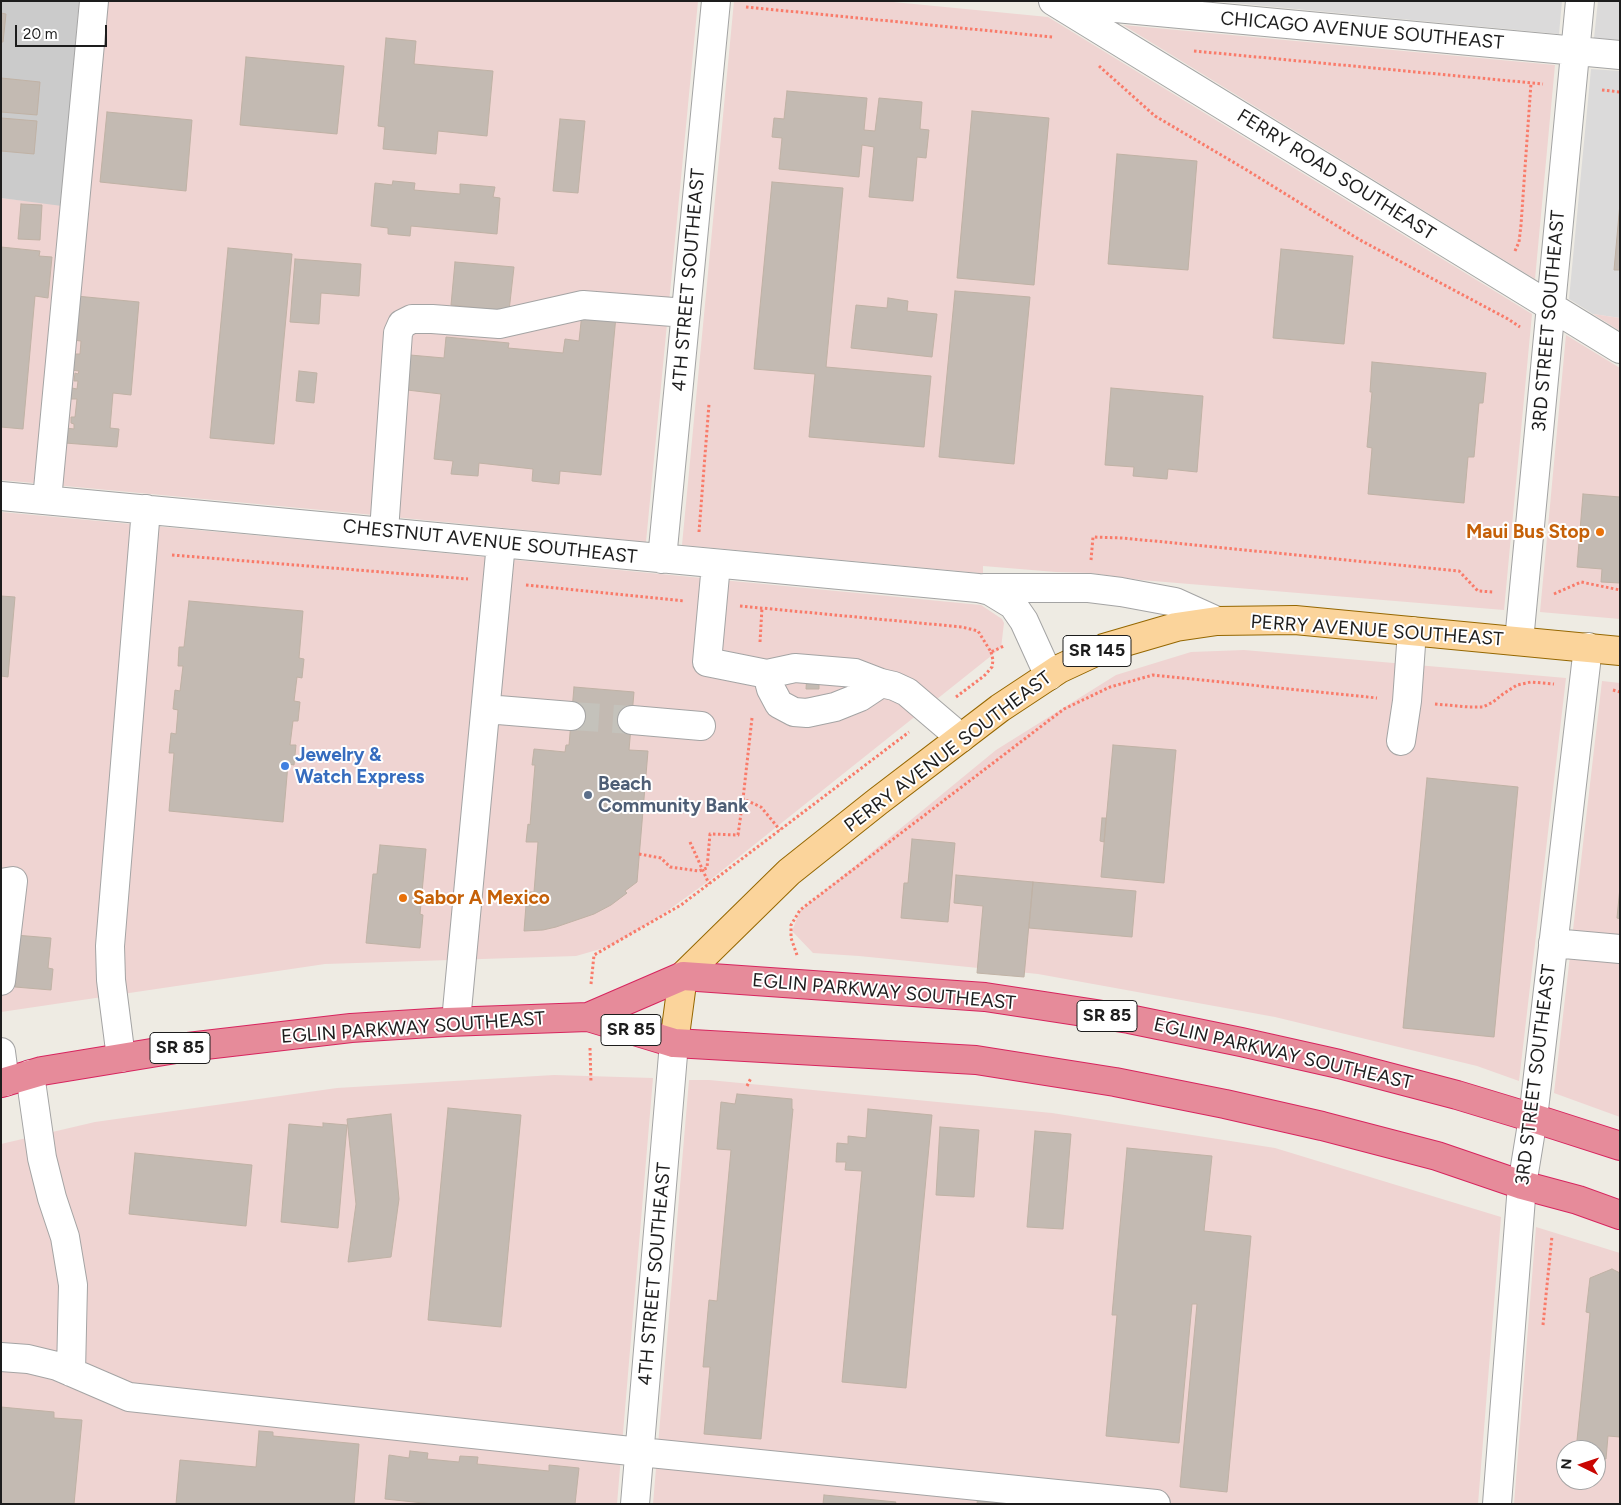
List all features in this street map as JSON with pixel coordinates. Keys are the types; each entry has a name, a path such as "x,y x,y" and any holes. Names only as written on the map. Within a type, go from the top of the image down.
{"highway":[{"name":"EGLIN PARKWAY SOUTHEAST","path":"588,1017 683,976 985,998 1129,1019 1339,1064 1457,1095 1620,1146"},
{"name":"EGLIN PARKWAY SOUTHEAST","path":"3,1082 30,1074 188,1047 352,1028 456,1021 588,1017 674,1043 976,1060 1115,1082 1322,1126 1438,1156 1620,1215"}],"main road":[{"name":"PERRY AVENUE SOUTHEAST","path":"683,976 789,872 1000,708 1059,669 1104,648 1176,627 1217,621 1295,620 1620,651"},
{"path":"674,1043 683,976"}],"street":[{"path":"47,500 94,1"},
{"name":"4TH STREET SOUTHEAST","path":"663,547 716,1"},
{"name":"3RD STREET SOUTHEAST","path":"1519,641 1580,1"},
{"name":"CHICAGO AVENUE SOUTHEAST","path":"1051,2 1620,55"},
{"name":"FERRY ROAD SOUTHEAST","path":"1051,2 1620,349"},
{"path":"384,531 398,333 402,324 412,319 432,319 499,324 583,305 686,313"},
{"name":"CHESTNUT AVENUE SOUTHEAST","path":"1,496 502,543 663,547 716,564 978,588 1089,588 1175,602 1217,621"},
{"path":"121,1058 111,980 110,946 146,509"},
{"path":"456,1021 502,543"},
{"path":"716,564 707,662 762,673 795,668 856,673 907,692 961,738"},
{"name":"CHESTNUT AVENUE SOUTHEAST","path":"978,588 990,591 1013,606 1024,621 1049,676"},
{"path":"1401,741 1407,701 1412,631"},
{"name":"3RD STREET SOUTHEAST","path":"1497,1504 1522,1184 1533,1118 1588,647"},
{"path":"762,673 779,704 794,712 807,713 835,707 860,697 882,683"},
{"path":"486,709 571,716"},
{"path":"632,720 701,726"},
{"path":"1,883 12,881 1,981"},
{"path":"1553,943 1620,950"},
{"name":"4TH STREET SOUTHEAST","path":"635,1504 674,1043"},
{"path":"1,1052 3,1082"},
{"path":"30,1074 42,1158 52,1198 65,1237 73,1285 71,1372"},
{"path":"1,1357 28,1359 57,1366 129,1397 640,1452 1156,1504"}],"path":[{"path":"1098,66 1155,116 1360,240 1508,319 1547,345"},
{"path":"1515,252 1519,242 1521,225 1532,83"},
{"path":"663,547 699,540 710,395"},
{"path":"639,854 661,858 670,867 702,870 707,868 710,834 738,835 762,673 762,608"},
{"path":"588,1017 594,954 681,905 984,676 992,667 994,660 992,652"},
{"path":"786,984 797,954 791,938 791,925 800,910 1064,709 1110,687 1153,675 1469,707 1483,707 1517,685 1531,682 1620,692"},
{"path":"743,799 761,807 780,830"},
{"path":"690,842 709,884"},
{"path":"748,1086 763,1048"}],"shaded area":[{"path":"1,1 79,1 62,206 1,198"},
{"path":"79,1 698,1 646,542 1,480 1,198 62,205"},
{"path":"734,1 883,1 1048,17 1532,314 1504,610 1141,580 1091,573 983,566 983,573 979,573 682,545"},
{"path":"1211,1 1562,1 1559,34"},
{"path":"1598,1 1620,1 1620,40 1594,38"},
{"path":"1123,25 1555,65 1535,279"},
{"path":"1591,69 1620,71 1620,318 1593,314 1569,299"},
{"path":"1593,314 1620,318 1620,331"},
{"path":"1566,335 1620,368 1620,619 1540,612"},
{"path":"1,512 981,605 1002,619 1004,623 1001,648 710,880 656,919 611,946 576,956 325,964 1,1012"},
{"path":"1244,650 1566,678 1519,1081 1477,1066 1275,1017 1038,974 813,953 792,931 800,911 996,750 1116,675 1191,652"},
{"path":"1602,681 1620,683 1620,1117 1554,1093"},
{"path":"554,1075 653,1078 617,1504 1,1504 1,1144 95,1122 337,1088"},
{"path":"689,1080 709,1080 1052,1113 1275,1148 1501,1217 1478,1504 653,1504"},
{"path":"1536,1227 1620,1253 1620,1504 1514,1504"}],"building":[{"path":"1,13 6,14 3,42 1,42"},
{"path":"386,38 416,41 414,64 493,71 487,136 438,131 436,154 383,149 385,127 378,126"},
{"path":"246,57 344,66 337,134 240,125"},
{"path":"1,78 40,82 37,115 1,112"},
{"path":"787,91 867,98 864,130 875,131 879,98 922,102 920,129 929,130 926,158 917,157 913,201 869,197 874,147 862,145 859,177 779,169 782,138 772,137 774,118 784,119"},
{"path":"972,111 1049,118 1034,285 957,278"},
{"path":"107,112 192,120 186,191 100,182"},
{"path":"1,118 37,121 34,154 1,151"},
{"path":"560,119 585,121 578,193 553,191"},
{"path":"1117,154 1197,161 1188,270 1108,264"},
{"path":"393,181 415,183 414,190 460,194 460,184 495,187 493,197 500,198 497,234 411,226 410,236 388,234 388,228 371,226 375,183 392,185"},
{"path":"772,182 843,188 826,367 931,376 924,447 809,437 815,374 754,369"},
{"path":"1620,203 1620,270 1614,270"},
{"path":"21,204 42,205 40,240 18,239"},
{"path":"1,247 40,251 39,256 52,257 48,298 35,296 23,429 1,427"},
{"path":"228,248 292,254 274,444 210,438"},
{"path":"1281,249 1353,256 1344,344 1273,338"},
{"path":"295,259 361,264 359,296 321,293 319,324 290,322"},
{"path":"455,262 514,267 509,311 451,305"},
{"path":"955,291 1030,297 1014,464 939,457"},
{"path":"76,296 139,302 131,395 113,393 110,428 119,429 117,447 65,443 66,428 74,429 71,417 75,417 77,399 70,399 72,388 77,389 78,381 74,381 75,373 78,374 79,371 70,370 71,354 80,354 81,341 72,340"},
{"path":"888,298 908,301 907,311 937,314 932,357 851,348 856,305 887,308"},
{"path":"582,313 616,316 601,475 560,471 559,484 532,481 533,469 479,463 478,476 451,474 453,461 434,459 441,394 407,390 410,355 444,358 446,337 509,343 508,348 563,353 565,339 579,341"},
{"path":"1372,362 1486,373 1483,403 1479,403 1474,457 1468,457 1464,503 1368,494 1372,448 1367,447 1372,392 1370,392"},
{"path":"299,371 317,373 314,403 296,401"},
{"path":"1111,388 1203,396 1197,472 1168,469 1167,479 1133,476 1134,467 1105,465"},
{"name":"Maui Bus Stop","path":"1583,494 1620,497 1620,583 1601,582 1602,569 1577,567"},
{"path":"1,596 15,597 8,677 1,676"},
{"path":"189,601 303,611 299,658 304,659 302,678 297,677 294,701 300,702 298,721 293,721 290,745 296,745 294,765 288,764 283,822 169,811 174,753 169,753 171,733 176,734 178,710 173,709 175,690 180,691 183,666 178,666 179,647 184,647"},
{"path":"807,673 819,674 819,689 806,689"},
{"name":"Beach Community Bank","path":"574,687 634,692 629,750 648,751 637,882 625,891 627,893 611,905 594,914 556,927 524,931 527,892 534,892 538,842 526,842 528,824 530,825 535,765 532,765 534,749 565,752 566,745 569,745"},
{"path":"1113,745 1176,750 1164,883 1101,877"},
{"path":"1427,778 1518,787 1494,1037 1403,1028"},
{"path":"1102,818 1106,818 1104,842 1100,841"},
{"path":"912,839 955,843 948,922 901,918 904,883 908,883"},
{"path":"380,845 426,849 420,914 423,915 420,948 366,943 373,874 377,874"},
{"path":"956,875 1033,882 1024,977 977,973 983,906 954,903"},
{"path":"1033,882 1136,891 1132,937 1029,928"},
{"path":"1620,887 1620,919 1617,918"},
{"path":"15,935 51,938 48,968 53,969 51,990 15,987 16,983 10,983"},
{"path":"737,1094 792,1099 793,1109 761,1439 704,1434 710,1367 703,1367 709,1300 717,1301 731,1150 717,1149 721,1102 735,1104"},
{"path":"448,1108 521,1115 501,1327 428,1320"},
{"path":"868,1109 932,1115 906,1388 842,1382 862,1171 845,1170 846,1162 836,1162 837,1143 848,1144 848,1136 866,1138"},
{"path":"391,1114 399,1199 391,1257 348,1262 356,1204 347,1119"},
{"path":"323,1123 347,1125 338,1228 281,1222 289,1124 323,1127"},
{"path":"940,1127 979,1130 974,1197 936,1195"},
{"path":"1035,1131 1071,1134 1063,1229 1027,1227"},
{"path":"1127,1148 1212,1156 1204,1231 1251,1236 1227,1492 1180,1487 1197,1304 1192,1304 1179,1443 1106,1436 1117,1315 1112,1315"},
{"path":"135,1153 252,1165 246,1226 129,1214"},
{"path":"1612,1269 1620,1273 1620,1437 1608,1436 1606,1459 1606,1440 1577,1440 1590,1313 1586,1312 1590,1278"},
{"path":"1,1407 54,1412 54,1418 82,1420 74,1504 1,1504"},
{"path":"259,1431 273,1432 273,1436 359,1444 354,1504 176,1504 180,1460 256,1467"},
{"path":"410,1451 428,1453 427,1459 459,1462 460,1456 478,1457 477,1464 549,1471 549,1465 579,1468 575,1504 433,1504 385,1499 389,1455 409,1458"},
{"path":"824,1495 896,1502 895,1504 823,1504"},
{"path":"978,1496 1056,1504 977,1504"}],"tunnel":[{"path":"571,716 632,720"}],"place":[{"name":"Maui Bus Stop","path":"1600,532"},
{"name":"Jewelry & Watch Express","path":"285,766"},
{"name":"Beach Community Bank","path":"588,795"},
{"name":"Sabor A Mexico","path":"403,898"}]}
